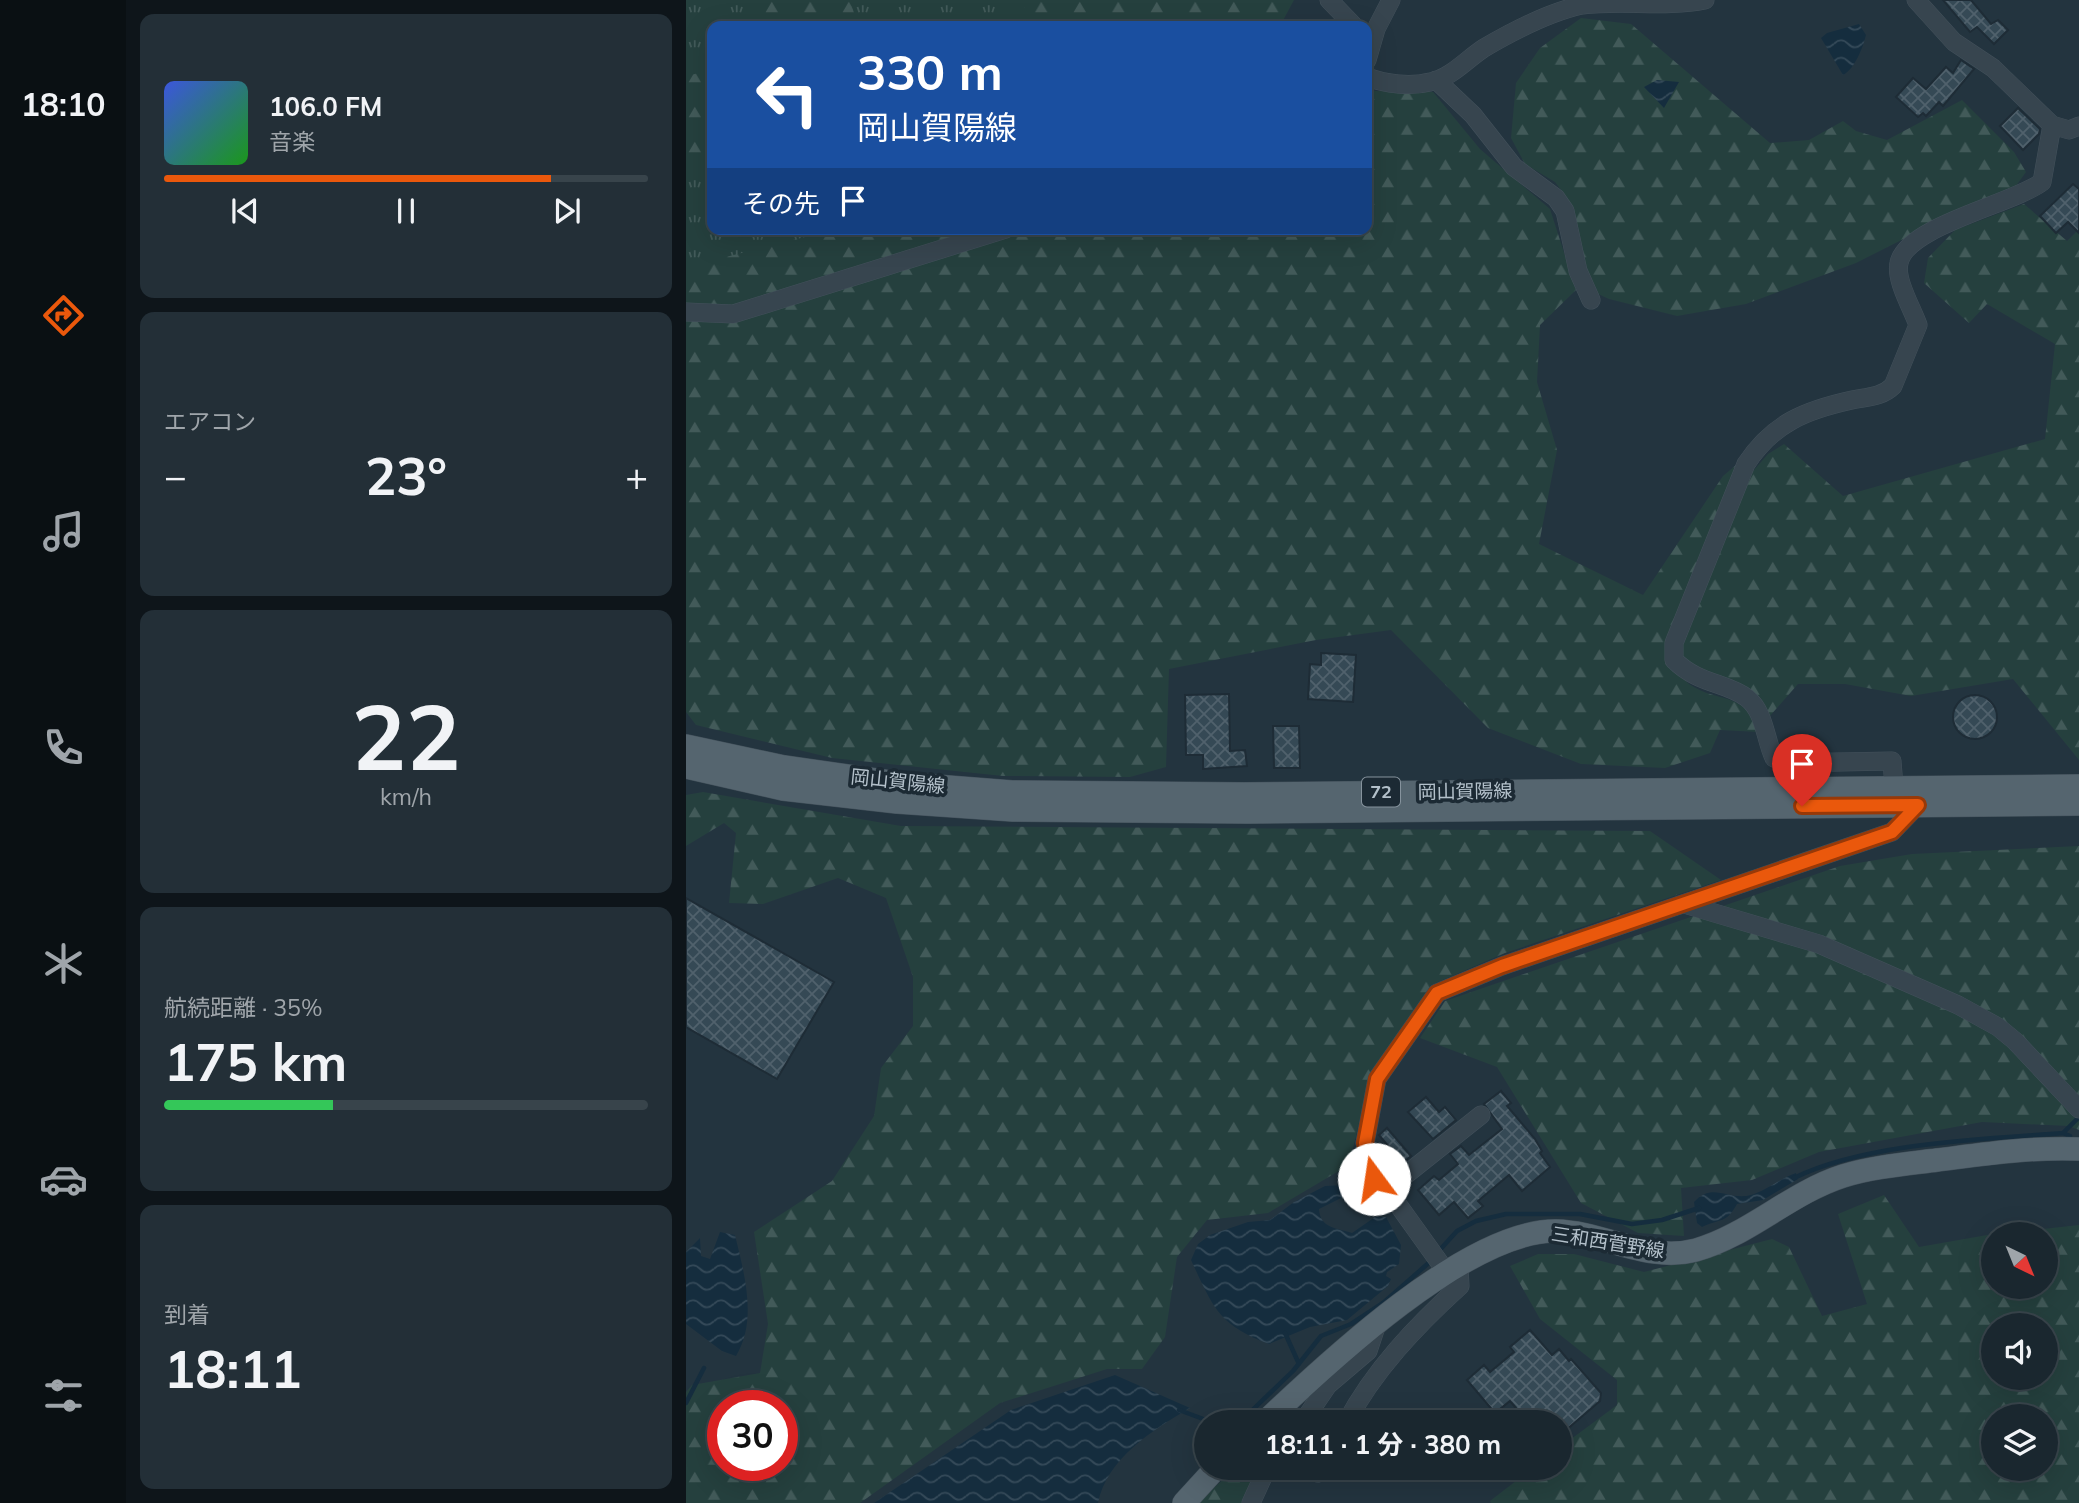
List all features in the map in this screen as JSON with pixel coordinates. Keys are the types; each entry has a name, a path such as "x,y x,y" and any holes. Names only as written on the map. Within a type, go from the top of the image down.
{"main road":[{"name":"岡山賀陽線","path":"686,746 784,767 884,781 1012,792 1244,793 2079,786"},
{"name":"岡山賀陽線","path":"686,767 783,789 897,802 1013,810 1248,812 2079,804"},
{"name":"三和西菅野線","path":"1278,1410 1326,1364 1377,1324 1444,1262 1496,1243 1538,1232 1559,1231 1649,1253 1694,1250 1718,1242 1790,1200 1843,1176 1899,1165 2039,1147 2079,1149"},
{"path":"1184,1503 1205,1480"}],"street":[{"path":"1329,0 1349,21"},
{"path":"1372,40 1391,0"},
{"path":"1372,79 1408,84 1436,80 1487,47 1583,4 1632,2 1682,5 1705,0"},
{"path":"1916,0 1954,42 1993,68 2052,125 2069,130 2079,126"},
{"path":"1436,80 1473,115 1514,167 1556,198 1565,211 1578,271 1591,300"},
{"path":"1894,787 1892,761 1786,763 1774,758 1759,714 1746,698 1686,672 1675,660 1674,643 1746,464 1761,442 1796,417 1826,406 1885,393 1893,386 1918,325 1900,276 1898,264 1903,253 1911,243 1934,231 2021,196 2042,182 2052,125"},
{"path":"686,312 733,314 987,235"},
{"path":"1353,1410 1360,1396 1418,1325 1460,1286 1389,1192 1374,1179 1365,1143 1377,1079 1437,993 1502,966 1892,832 1918,805"},
{"path":"1684,904 1819,944 1958,1005 1998,1027 2015,1041 2079,1109"},
{"path":"1389,1192 1398,1181 1481,1115"},
{"path":"1311,1410 1328,1385 1368,1351 1377,1324"},
{"path":"1251,1503 1261,1480"}],"green space":[{"path":"686,0 1160,0 1252,21 707,21 707,235 912,235 686,289"},
{"path":"752,0 850,0 856,21 761,21"},
{"path":"1023,0 1294,0 1283,21 1027,21"},
{"path":"1581,18 1631,24 1770,143 1809,140 1843,121 1856,131 1887,140 1962,100 2014,152 2026,172 2013,190 1965,208 1856,263 1746,304 1677,316 1609,299 1596,293 1589,280 1568,199 1555,182 1525,164 1511,138 1516,83 1540,48"},
{"path":"707,71 707,159 686,163 686,76"},
{"path":"1372,88 1375,91 1433,92 1480,149 1550,209 1576,290 1540,325 1537,382 1557,450 1539,544 1643,595 1723,476 1742,460 1669,663 1689,684 1730,700 1746,710 1759,732 1720,730 1710,753 1665,768 1581,764 1488,728 1391,630 1316,640 1169,669 1166,767 1130,777 1003,776 832,758 696,725 686,712 686,267 813,235 1372,235"},
{"path":"2024,204 2067,241 2079,229 2079,760 2013,679 1911,696 1845,684 1798,684 1769,717 1696,671 1683,659 1680,640 1748,477 1768,454 1784,444 1843,496 2045,439 2055,344 1987,304 1969,323 1924,283 1928,258 1955,230"},
{"path":"703,792 901,826 1650,831 1721,880 1505,953 1431,985 1370,1077 1349,1165 1268,1213 1207,1220 1177,1257 1165,1337 1142,1369 1107,1369 1000,1403 860,1503 686,1503 686,1392 692,1385 760,1373 768,1324 754,1232 832,1181 874,1116 881,1068 913,1026 913,977 886,898 838,878 763,904 729,903 736,833 724,823 686,846 686,795"},
{"path":"2079,846 2079,1130 2069,1126 1982,1122 1819,1152 1752,1180 1681,1188 1684,1236 1638,1233 1581,1203 1497,1067 1420,1038 1445,1001 1840,866 1912,854"},
{"path":"1884,1195 1919,1247 1981,1236 1981,1299 2058,1299 2058,1227 2079,1225 2079,1503 1491,1503 1490,1501 1517,1480 1572,1480 1572,1438 1617,1405 1617,1380 1540,1319 1510,1266 1538,1254 1574,1254 1644,1272 1772,1239 1789,1247 1822,1316 1867,1304 1838,1214"},
{"path":"1223,1480 1254,1480 1244,1503 1197,1503"}],"water":[{"path":"1859,24 1866,35 1865,40 1855,63 1843,75 1821,38 1827,33"},
{"path":"1657,80 1679,82 1664,108 1644,87"},
{"path":"1796,1173 1798,1179 1763,1200 1737,1204 1726,1218 1702,1227 1697,1223 1694,1202 1701,1196 1714,1192 1735,1196 1751,1195"},
{"path":"1345,1185 1350,1189 1347,1195 1319,1209 1322,1220 1330,1226 1352,1233 1375,1217 1386,1217 1401,1245 1399,1264 1387,1272 1386,1276 1391,1279 1388,1286 1347,1320 1310,1327 1269,1344 1252,1337 1228,1321 1212,1302 1191,1260 1198,1244 1210,1235 1248,1222 1270,1220 1294,1202 1325,1186"},
{"path":"720,1232 735,1235 747,1296 746,1327 736,1356 722,1351 686,1324 686,1252 700,1238 701,1256 710,1259"},
{"path":"1115,1375 1190,1408 1147,1436 1121,1459 1103,1487 1098,1503 874,1503 1011,1410"}],"building":[{"path":"1943,0 1971,0 1991,24 1998,20 2008,30 1994,44 1977,27 1970,32"},
{"path":"1961,60 1974,69 1943,106 1939,102 1926,116 1923,113 1918,117 1896,97 1913,78 1926,89 1946,67 1953,73"},
{"path":"2018,108 2040,129 2039,134 2023,150 2000,126"},
{"path":"2073,184 2079,189 2079,233 2068,222 2056,233 2040,216"},
{"path":"1321,653 1356,655 1353,702 1308,699 1310,664 1321,665"},
{"path":"1229,694 1230,751 1245,750 1247,766 1203,769 1203,755 1186,755 1185,695"},
{"path":"1975,695 1984,696 1991,701 1996,708 1996,726 1991,733 1984,738 1975,739 1966,738 1959,733 1954,726 1953,717 1954,708 1959,701 1966,696"},
{"path":"1273,726 1299,726 1300,768 1274,768"},
{"path":"686,898 834,982 777,1079 686,1027"},
{"path":"1501,1091 1511,1103 1507,1106 1535,1139 1542,1151 1540,1153 1550,1167 1522,1191 1509,1175 1478,1201 1483,1206 1468,1218 1454,1202 1439,1215 1418,1190 1434,1176 1439,1180 1458,1164 1450,1154 1461,1146 1469,1155 1502,1129 1484,1104"},
{"path":"1426,1097 1439,1112 1445,1107 1456,1120 1433,1139 1408,1112"},
{"path":"1387,1128 1411,1156 1388,1176 1382,1164 1394,1153 1379,1135"},
{"path":"1530,1330 1552,1355 1559,1349 1569,1361 1571,1359 1601,1393 1600,1401 1572,1425 1572,1410 1518,1410 1510,1401 1499,1410 1492,1410 1467,1380 1484,1365 1490,1372 1514,1352 1510,1347"}],"waterway":[{"path":"2063,1133 2078,1118"},
{"path":"1794,1178 1823,1166 1889,1150 1998,1138 2063,1133 2070,1136"},
{"path":"1437,1253 1457,1231 1476,1221 1506,1214 1580,1214 1632,1224 1662,1220 1699,1208"},
{"path":"1252,1410 1293,1371 1321,1336 1351,1324 1383,1303 1432,1260"},
{"path":"1285,1333 1299,1364"},
{"path":"686,1403 704,1368"},
{"path":"1179,1410 1194,1416"}],"route":[{"path":"1374,1179 1365,1143 1377,1079 1437,993 1502,966 1892,832 1918,805 1802,806"}]}
